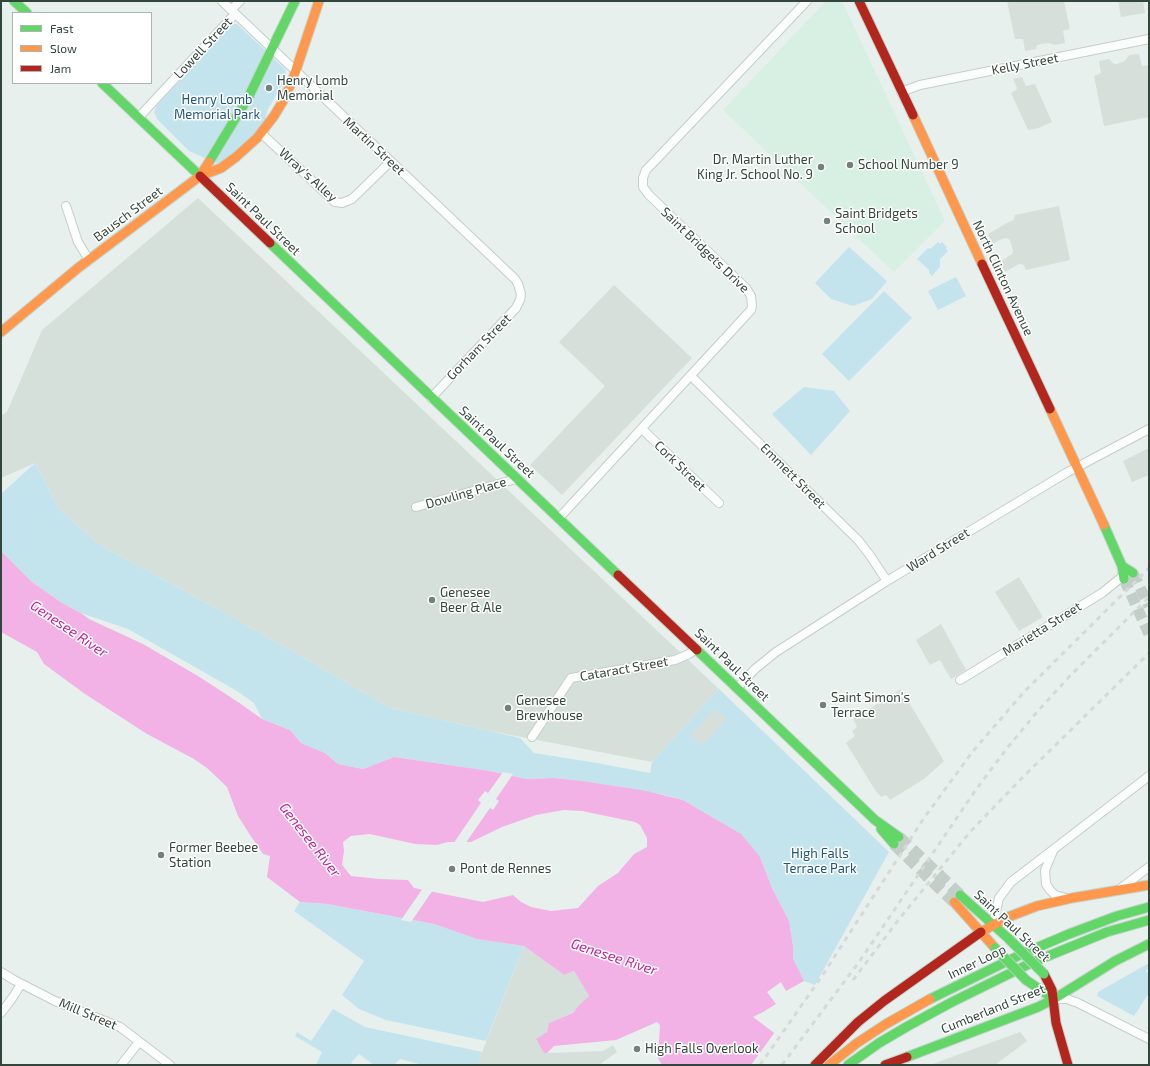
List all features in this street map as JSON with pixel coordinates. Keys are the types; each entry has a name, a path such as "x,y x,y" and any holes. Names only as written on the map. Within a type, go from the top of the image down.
{"main road":[{"path":"14,1 26,12"},
{"path":"200,176 242,108 295,1"},
{"path":"200,176 210,173 231,161 261,133 281,105 296,71 319,1"},
{"name":"North Clinton Avenue","path":"859,1 1077,467 1122,566 1124,578"},
{"name":"Saint Paul Street","path":"103,84 431,398 897,840"},
{"name":"Bausch Street","path":"1,332 72,273 200,176"},
{"path":"1122,566 1133,573"},
{"path":"815,1065 858,1022 884,1000 993,924 1027,909 1072,898 1149,885"},
{"name":"Saint Paul Street","path":"1054,999 1026,980 994,948 957,898 993,924 1044,974 1051,984 1054,999 1056,1023 1068,1065"},
{"name":"Inner Loop","path":"829,1065 857,1043 881,1027 915,1007 956,986 1022,954 1069,934 1117,916 1149,908"},
{"name":"Inner Loop","path":"848,1065 879,1043 908,1026 1025,966 1101,934 1149,920"},
{"name":"Cumberland Street","path":"885,1065 1012,1018 1054,999 1115,962 1149,944"}],"street":[{"name":"Martin Street","path":"222,1 515,279 521,294"},
{"name":"Lowell Street","path":"138,118 233,12 240,1"},
{"name":"Saint Bridgets Drive","path":"559,518 748,314 752,306 751,296 746,288 649,195 643,187 643,178 646,170 807,1"},
{"name":"Kelly Street","path":"902,92 920,85 1149,39"},
{"name":"Wray's Alley","path":"261,133 335,202 342,203 352,199 391,161"},
{"path":"66,206 78,242 89,260"},
{"name":"Gorham Street","path":"431,398 516,308 521,294"},
{"name":"Emmett Street","path":"691,376 858,540 887,582"},
{"name":"Cork Street","path":"642,429 718,503"},
{"name":"Ward Street","path":"737,688 754,669 776,652 887,582 1077,467 1149,429"},
{"name":"Dowling Place","path":"416,506 516,478"},
{"name":"Marietta Street","path":"960,680 1124,578"},
{"name":"Cataract Street","path":"532,737 571,678 676,660 685,657 696,649"},
{"path":"993,924 1000,898 1008,885 1149,776"},
{"path":"1057,846 1050,856 1046,867 1044,874 1046,884 1055,895 1072,898"},
{"path":"1119,890 1149,867"},
{"name":"Mill Street","path":"1,972 55,1001 116,1025 170,1065"},
{"path":"1,1012 21,984"},
{"path":"1054,999 1067,999 1078,1003 1149,1039"},
{"path":"122,1065 139,1042"},
{"path":"898,1065 906,1057"}],"shaded area":[{"name":"School Number 9","path":"826,1 842,1 945,221 894,272 723,110"},
{"path":"1007,1 1064,1 1070,29 1063,31 1065,43 1054,45 1049,43 1041,44 1037,45 1036,49 1025,51 1023,39 1015,39"},
{"path":"1118,1 1143,1 1145,13 1121,17"},
{"path":"1139,54 1142,66 1149,65 1149,117 1104,126 1094,76 1101,73 1099,61 1109,59 1116,64 1125,61 1129,55"},
{"path":"1022,77 1026,86 1035,84 1052,122 1036,129 1028,130 1011,93 1017,88 1013,79"},
{"path":"198,198 719,689 652,762 490,731 391,708 234,618 100,545 59,509 35,463 1,478 1,416 7,412 42,330"},
{"path":"1059,206 1070,260 1026,270 1024,265 1019,264 1005,272 1000,262 1012,254 1013,251 1010,240 1007,238 1002,239 992,244 988,234 1014,220 1015,215"},
{"path":"614,285 692,358 562,495 530,465 605,386 559,342"},
{"path":"1149,448 1149,475 1132,482 1123,461"},
{"path":"1019,577 1043,617 1019,631 995,592"},
{"path":"941,624 966,670 951,679 940,660 930,665 916,640"},
{"path":"693,669 716,691 663,749 638,756 560,741 562,732 556,728 579,693 616,686 615,682"},
{"path":"901,689 944,761 924,779 890,800 886,795 881,797 875,790 846,743 855,736 852,731 857,727 853,719"},
{"path":"715,709 727,719 702,745 690,735"},
{"path":"524,946 564,975 574,971 589,996 573,1013 549,1023 547,1032 536,1040 548,1053 603,1051 613,1045 617,1052 599,1065 477,1065"},
{"path":"1020,1032 1027,1041 995,1065 930,1065"}],"green space":[{"name":"Henry Lomb Memorial Park","path":"233,24 237,24 285,69 286,74 281,87 267,111 265,121 250,140 218,164 189,151 157,119 154,112 157,105"},
{"path":"938,242 940,244 942,242 947,247 946,249 948,251 940,259 940,267 932,276 929,273 929,270 917,259 928,248 930,249"},
{"path":"849,247 887,281 872,299 853,306 831,299 815,283"},
{"path":"956,277 966,296 938,310 928,291"},
{"path":"884,291 912,318 849,381 822,354"},
{"path":"804,387 834,391 850,411 811,455 772,414"},
{"name":"High Falls Terrace Park","path":"35,463 59,509 100,545 234,618 391,708 520,738 534,753 650,773 652,762 719,689 889,852 815,985 804,981 792,959 793,946 789,921 772,888 760,857 724,824 683,800 661,794 582,781 553,778 526,779 490,771 394,757 363,769 338,764 325,753 301,743 290,730 262,719 254,703 237,691 128,629 81,613 62,603 32,582 1,551 1,494"},
{"path":"300,902 327,904 434,924 477,939 524,946 486,1041 386,1020 359,1009 342,995 364,961 294,911"},
{"path":"1149,963 1149,967 1146,971 1149,973 1149,993 1134,1016 1097,996 1098,992"},
{"path":"333,1009 365,1027 482,1052 477,1065 423,1065 400,1059 394,1065 374,1065 359,1054 351,1063 353,1065 316,1065 322,1052 295,1036 297,1032 311,1041"}],"water":[{"name":"Genesee River","path":"1,551 32,582 62,603 89,619 143,644 198,676 262,719 290,730 301,743 325,753 338,764 363,769 394,757 490,771 526,779 553,778 582,781 647,791 683,800 741,834 760,857 772,888 789,921 793,946 793,959 804,981 786,991 781,982 767,992 776,1004 753,1017 773,1032 798,1065 662,1065 658,1058 660,1025 657,1022 616,1040 554,1046 547,1053 544,1053 536,1039 547,1032 549,1023 573,1013 589,996 574,971 564,975 524,946 477,939 434,924 327,904 300,902 267,877 270,856 263,854 238,816 227,787 207,768 194,759 147,734 85,694 44,664 37,652 1,632","holes":["564,810 582,811 635,822 640,825 647,838 647,847 634,854 618,873 598,886 578,908 551,911 531,907 521,902 513,895 483,902 414,888 408,880 351,876 342,865 344,851 343,842 351,836 370,834 415,844 437,845 448,842 471,842 502,827 536,815"]}],"pier":[{"path":"503,772 513,774 496,799 499,801 493,810 490,808 465,844 453,844 481,803 478,800 485,791 488,793"},
{"path":"423,888 433,890 411,922 401,920"},
{"path":"775,1032 799,1063 798,1065 751,1065"}],"tunnel":[{"path":"1133,573 1149,606"},
{"path":"1124,579 1149,634"},
{"path":"899,837 960,895"},
{"path":"894,844 954,902"}],"railway":[{"path":"760,1065 822,976 924,818 973,751 1025,691 1149,568"},
{"path":"782,1065 859,962 975,791 1008,747 1068,678 1149,597"},
{"path":"853,980 900,918 970,832 1021,779 1149,653"}],"traffic: fast":[{"path":"14,1 26,12"},
{"path":"209,162 249,96 295,1"},
{"path":"103,84 200,176"},
{"path":"270,243 618,575"},
{"path":"1104,525 1122,566 1124,579"},
{"path":"1122,566 1133,573"},
{"path":"697,650 875,820 899,837"},
{"path":"881,829 894,844"},
{"path":"960,895 1009,939"},
{"path":"930,999 1022,954 1069,934 1117,916 1149,907"},
{"path":"848,1065 879,1043 908,1026 952,1002 1031,963 1107,932 1149,920"},
{"path":"1009,939 1044,974"},
{"path":"907,1057 1038,1007 1054,999 1115,961 1149,944"},
{"path":"995,948 1026,980"},
{"path":"1026,980 1054,999"}],"traffic: slow":[{"path":"200,176 221,168 236,157 257,138 274,116 293,79 319,1"},
{"path":"913,115 982,264"},
{"path":"1,332 78,268 200,176 209,162"},
{"path":"1050,409 1104,525"},
{"path":"981,932 1008,917 1037,906 1072,898 1149,885"},
{"path":"954,902 995,948"},
{"path":"829,1065 857,1043 886,1024 930,999"}],"traffic: jam":[{"path":"859,1 913,115"},
{"path":"200,176 270,243"},
{"path":"982,264 1050,409"},
{"path":"618,575 697,650"},
{"path":"815,1065 858,1022 884,1001 981,932"},
{"path":"1044,974 1052,990 1056,1023 1068,1065"},
{"path":"885,1065 907,1057"}],"place":[{"name":"Henry Lomb Memorial","path":"269,88"},
{"name":"School Number 9","path":"850,165"},
{"name":"Dr. Martin Luther King Jr. School No. 9","path":"821,167"},
{"name":"Saint Bridgets School","path":"827,221"},
{"name":"Genesee Beer & Ale","path":"432,600"},
{"name":"Saint Simon's Terrace","path":"823,705"},
{"name":"Genesee Brewhouse","path":"508,708"},
{"name":"Former Beebee Station","path":"161,855"},
{"name":"Pont de Rennes","path":"452,869"},
{"name":"High Falls Overlook","path":"637,1049"}]}
